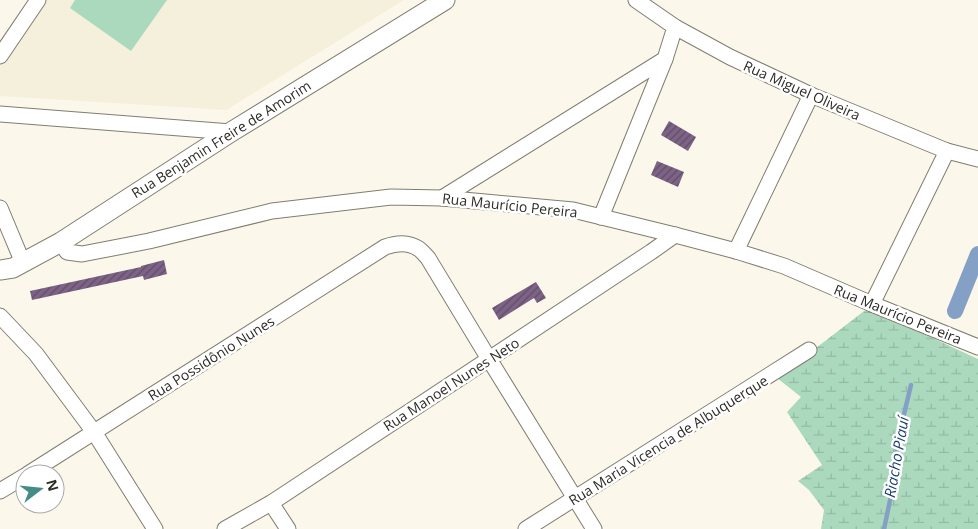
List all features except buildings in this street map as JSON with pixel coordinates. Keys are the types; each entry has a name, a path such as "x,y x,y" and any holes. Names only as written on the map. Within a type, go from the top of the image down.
{"main road":[{"name":"Rua Benjamin Freire de Amorim","path":"12,267 61,242 231,132 445,0"}],"street":[{"path":"0,56 38,0"},
{"name":"Rua Miguel Oliveira","path":"636,0 675,27 730,57 811,96 947,151 978,160"},
{"path":"601,217 665,59 675,27"},
{"path":"442,198 665,59"},
{"path":"736,251 811,96"},
{"path":"0,114 231,132"},
{"path":"872,304 947,151"},
{"name":"Rua Maurício Pereira","path":"61,242 68,252 82,254 149,241 272,211 391,197 442,198 573,210 736,251 784,266 978,347"},
{"path":"0,208 12,267"},
{"name":"Rua Manoel Nunes Neto","path":"225,529 271,503 675,235"},
{"name":"Rua Possidônio Nunes","path":"43,464 386,247 394,244 409,244 419,249 428,258 489,359"},
{"name":"Rua Benjamin Freire de Amorim","path":"0,282 12,267"},
{"path":"0,316 36,354 94,432 155,529"},
{"name":"Rua Maria Vicencia de Albuquerque","path":"526,529 809,350"},
{"path":"489,359 594,529"},
{"name":"Rua Possidônio Nunes","path":"0,492 15,482"},
{"path":"271,503 288,529"}],"shaded area":[{"path":"44,0 404,0 226,110 0,96 0,62"}],"green space":[{"path":"75,0 167,0 131,51 70,8"},
{"path":"868,308 978,359 978,529 821,529 824,510 809,490 798,481 822,465 787,412 801,397 777,378"}],"waterway":[{"name":"Riacho Piauí","path":"955,311 978,254"},
{"name":"Riacho Piauí","path":"884,529 892,491 899,435 911,385"}]}
